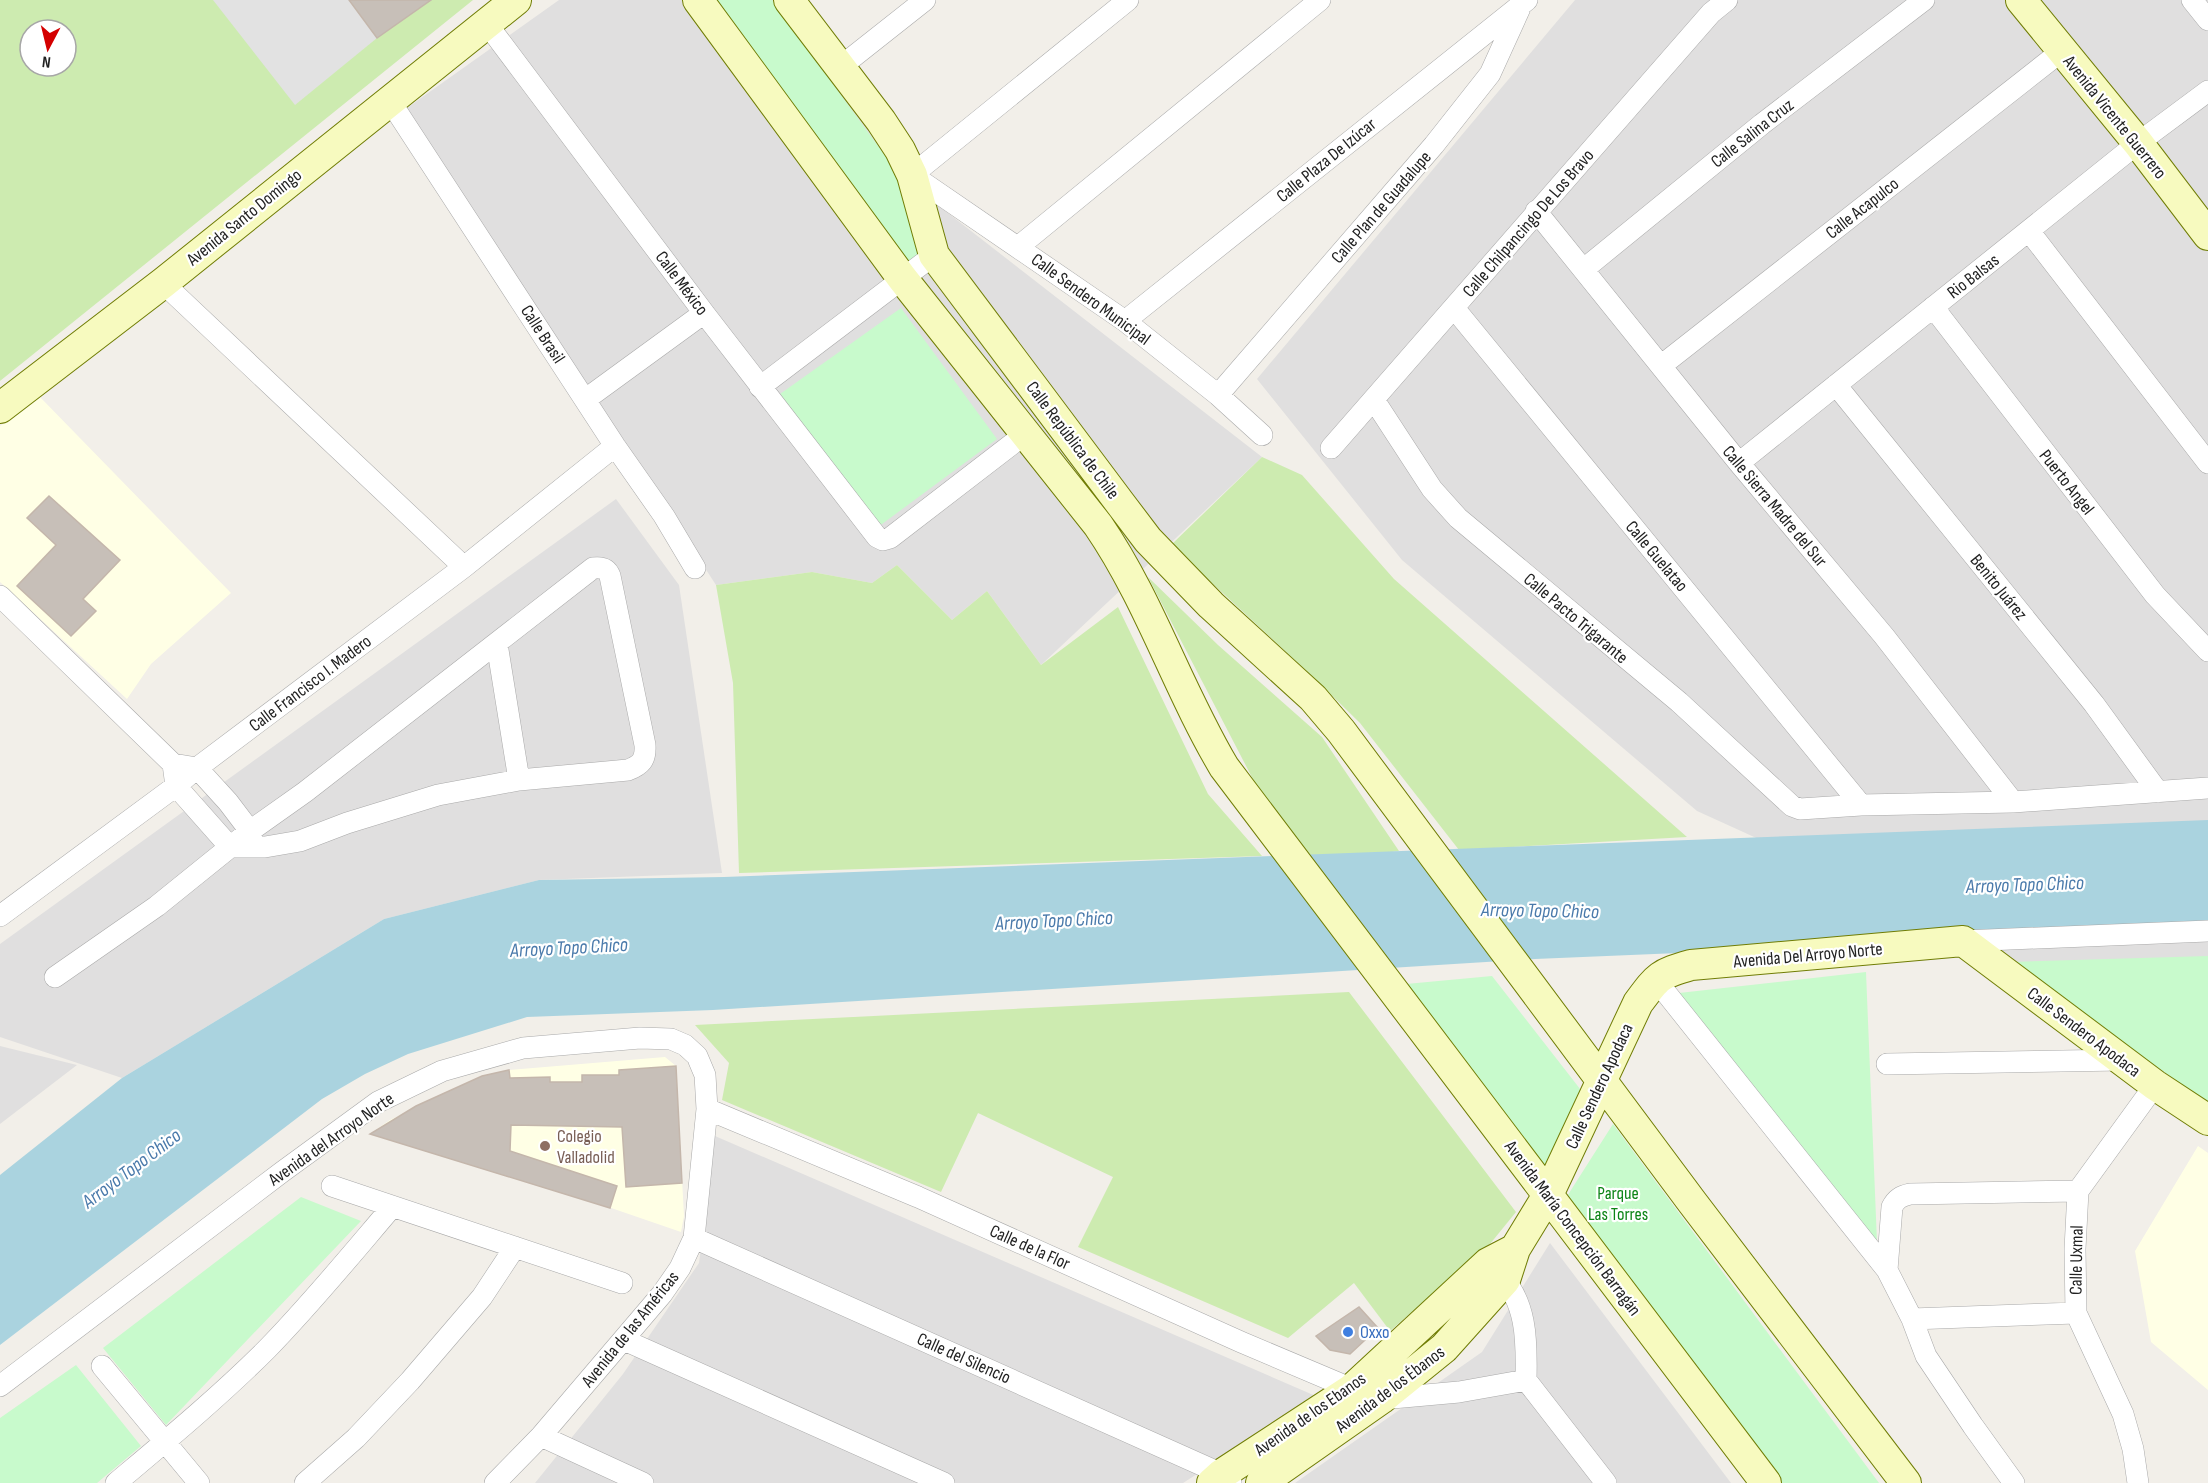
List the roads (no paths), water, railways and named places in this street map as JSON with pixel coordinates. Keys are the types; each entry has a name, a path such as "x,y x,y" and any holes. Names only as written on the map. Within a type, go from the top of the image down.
{"street":[{"name":"Avenida Santo Domingo","path":"0,408 163,283 516,0"},
{"name":"Calle República de Chile","path":"698,0 902,278 1098,525 1117,553 1142,599 1210,744 1224,767 1380,974"},
{"name":"Calle República de Chile","path":"789,0 900,150 912,176 934,255 1149,540 1211,605 1313,698 1421,837 1602,1080"},
{"path":"839,68 925,0"},
{"path":"912,176 1128,0"},
{"path":"1018,246 1320,0"},
{"name":"Calle Salina Cruz","path":"1584,269 1762,124 1924,0"},
{"name":"Avenida Vicente Guerrero","path":"2021,0 2138,143 2208,235"},
{"path":"2192,0 2208,20"},
{"name":"Calle Plaza De Izúcar","path":"1125,321 1522,1"},
{"name":"Calle Plan de Guadalupe","path":"1218,395 1434,146 1490,74 1522,1"},
{"name":"Calle Chilpancingo De Los Bravo","path":"1331,448 1454,308 1713,4"},
{"name":"Calle México","path":"487,24 760,387 880,539 890,538 1026,434"},
{"name":"Calle Acapulco","path":"1662,365 2062,50"},
{"name":"Rio Balsas","path":"1739,464 2138,143 2208,91"},
{"name":"Calle Brasil","path":"390,101 615,446 664,516 694,568"},
{"name":"Calle Sendero Municipal","path":"912,176 1125,321 1218,395 1262,435"},
{"name":"Calle Sierra Madre del Sur","path":"1536,211 1662,365 1739,464 1884,636 2013,802"},
{"path":"2029,231 2208,463"},
{"path":"760,387 934,255"},
{"path":"163,283 464,567"},
{"name":"Puerto Angel","path":"1933,307 2155,595 2208,651"},
{"name":"Calle Guelatao","path":"1454,308 1861,805"},
{"path":"586,399 704,313"},
{"name":"Benito Juárez","path":"1836,385 2094,704 2158,792"},
{"name":"Calle Pacto Trigarante","path":"1374,400 1432,489 1458,518 1679,702 1792,806 1805,808 1861,805"},
{"name":"Calle Francisco I. Madero","path":"0,916 176,786 464,567 615,446"},
{"path":"55,977 157,906 230,847 251,839 305,792 593,568 603,568 608,571 645,745 643,761 639,766 628,770 519,780 438,795 346,823 300,841 251,839"},
{"path":"0,596 173,764 197,768 228,802 251,839"},
{"path":"497,644 519,780"},
{"path":"173,764 176,786 230,847"},
{"path":"1861,805 2013,802 2208,788"},
{"path":"1963,941 2208,931"},
{"name":"Avenida Del Arroyo Norte","path":"1655,979 1669,971 1691,965 1963,941"},
{"name":"Calle Sendero Apodaca","path":"1963,941 2155,1085 2208,1120"},
{"name":"Avenida María Concepción Barragán","path":"1380,974 1766,1483"},
{"path":"1655,979 1887,1270 1912,1319 1926,1356 2014,1483"},
{"name":"Calle Sendero Apodaca","path":"1548,1195 1638,1003 1655,979"},
{"name":"Avenida del Arroyo Norte","path":"0,1386 378,1102 442,1071 523,1048 640,1038 671,1038 685,1045 698,1056 705,1075 706,1109"},
{"path":"1887,1064 2122,1060"},
{"path":"1602,1080 1906,1483"},
{"path":"1887,1270 1892,1207 1897,1199 1910,1194 2078,1191 2155,1085"},
{"name":"Avenida de las Américas","path":"495,1483 541,1436 624,1340 680,1268 694,1238 706,1109"},
{"name":"Calle de la Flor","path":"706,1109 918,1197 1241,1342 1352,1389"},
{"path":"332,1186 622,1284"},
{"name":"Calle Uxmal","path":"2078,1191 2074,1249 2076,1313 2123,1414 2133,1449 2138,1483"},
{"path":"1548,1195 1515,1250 1497,1271 1513,1290 1522,1312 1527,1347 1526,1380 1606,1483"},
{"path":"116,1483 266,1350 320,1292 392,1207"},
{"name":"Calle del Silencio","path":"694,1238 1222,1480"},
{"path":"305,1483 356,1438 410,1381 482,1297 514,1246"},
{"name":"Avenida de los Ebanos","path":"1222,1480 1352,1389 1497,1271"},
{"name":"Avenida de los Ébanos","path":"1261,1483 1381,1399 1444,1348 1497,1271"},
{"path":"1912,1319 2076,1313"},
{"path":"624,1340 944,1483"},
{"path":"102,1366 199,1483"},
{"path":"1352,1389 1381,1399 1459,1392 1526,1380"},
{"path":"541,1436 643,1483"}],"water":[{"name":"Arroyo Topo Chico","path":"2208,820 2208,931 1535,959 713,1010 527,1017 408,1054 365,1074 322,1099 0,1345 0,1175 122,1078 384,919 539,880 724,877"}],"place":[{"name":"Colegio Valladolid","path":"545,1146"},
{"name":"Oxxo","path":"1348,1332"}],"park label":[{"name":"Parque Las Torres","path":"1618,1203"}]}
